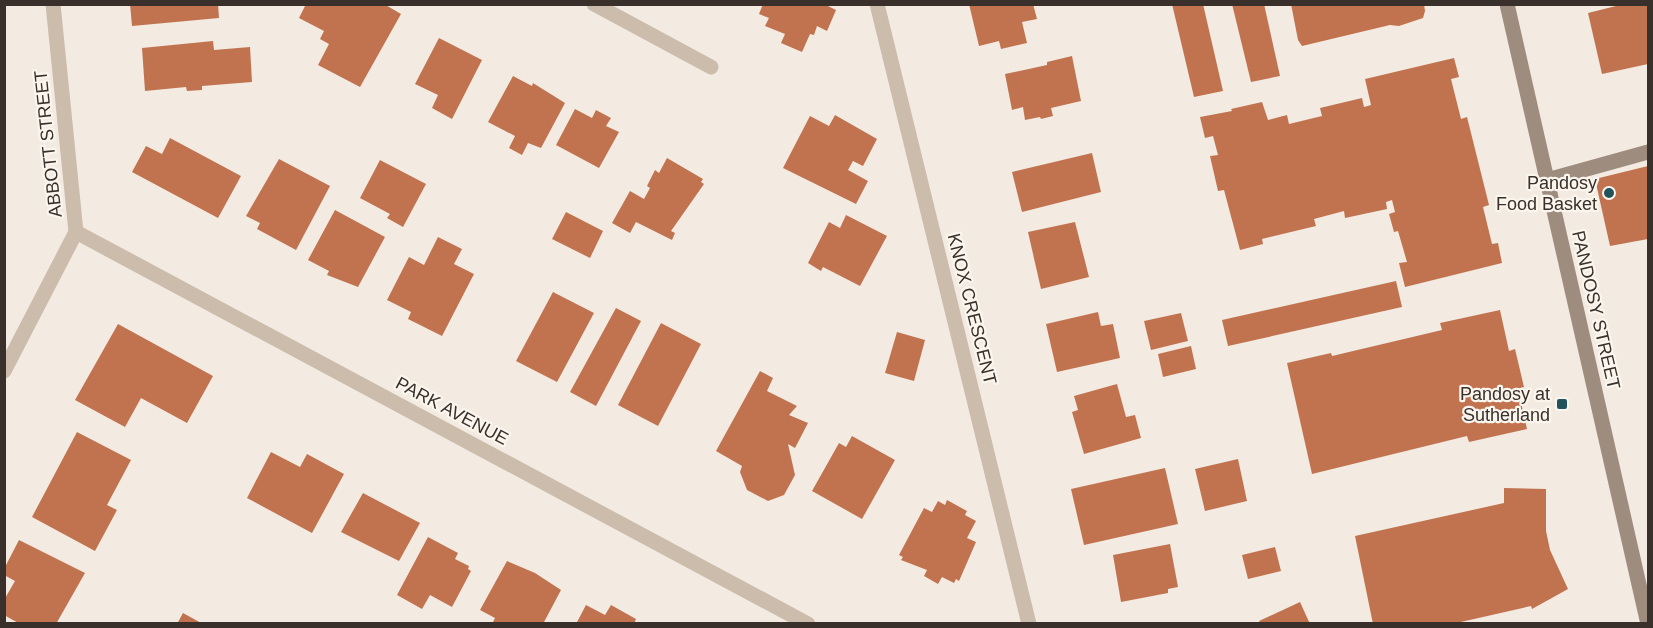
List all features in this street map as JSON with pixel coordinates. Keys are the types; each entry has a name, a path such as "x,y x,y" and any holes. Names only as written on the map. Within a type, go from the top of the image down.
{"main road":[{"name":"PANDOSY STREET","path":"1507,4 1648,624"},
{"path":"1547,180 1648,152"}],"street":[{"name":"ABBOTT STREET","path":"4,371 76,232 53,4"},
{"path":"594,4 711,67"},
{"name":"KNOX CRESCENT","path":"877,4 1029,624"},
{"name":"PARK AVENUE","path":"76,232 808,624"}],"building":[{"path":"130,4 218,4 219,18 132,26"},
{"path":"306,4 384,4 401,14 360,87 318,65 329,44 320,39 324,31 299,18"},
{"path":"763,4 824,4 836,10 827,31 817,26 814,35 810,34 802,52 781,43 785,34 765,26 769,18 759,14"},
{"path":"969,4 1033,4 1037,19 1022,22 1027,43 1001,49 999,41 979,46"},
{"path":"1172,4 1203,4 1223,91 1194,97"},
{"path":"1232,4 1264,4 1280,76 1251,82"},
{"path":"1291,4 1424,4 1425,11 1423,18 1399,26 1390,25 1302,46 1298,40"},
{"path":"1624,4 1648,4 1648,64 1602,74 1588,13"},
{"path":"439,38 482,60 452,119 432,108 438,95 415,84"},
{"path":"213,41 214,50 250,47 252,82 202,86 202,90 187,91 186,87 145,91 142,48"},
{"path":"1072,56 1081,101 1051,108 1053,116 1041,119 1040,117 1025,120 1023,107 1012,110 1005,74 1047,65 1047,62"},
{"path":"1454,58 1459,77 1451,79 1461,119 1467,117 1489,205 1483,207 1492,244 1498,243 1502,263 1405,287 1399,263 1407,262 1398,231 1394,232 1389,214 1395,212 1392,200 1386,202 1387,209 1345,218 1344,211 1314,219 1316,226 1262,239 1263,244 1240,250 1224,190 1218,191 1210,156 1218,155 1213,136 1205,138 1200,117 1262,102 1268,120 1287,115 1289,124 1322,116 1320,108 1362,98 1364,107 1371,105 1365,79"},
{"path":"513,76 532,86 533,83 565,103 541,148 528,143 522,155 509,148 515,136 488,122"},
{"path":"575,109 592,118 596,110 611,118 606,126 619,132 599,168 556,145"},
{"path":"835,115 877,139 863,166 853,161 848,170 868,181 856,204 783,168 810,116 829,126"},
{"path":"170,138 241,176 218,218 132,172 146,146 162,154"},
{"path":"1092,153 1101,192 1022,212 1012,172"},
{"path":"667,158 703,179 701,182 704,184 671,231 675,233 672,240 636,222 630,233 612,223 630,191 644,199 650,188 647,186 655,170 659,173"},
{"path":"279,159 330,186 296,250 257,229 260,223 246,216"},
{"path":"380,160 426,184 403,227 387,218 390,214 360,198"},
{"path":"1648,166 1648,239 1610,246 1595,179"},
{"path":"335,210 385,237 358,287 327,275 329,271 308,260"},
{"path":"566,212 603,231 590,258 552,239"},
{"path":"846,215 887,236 860,286 823,267 821,271 808,263 829,222 840,228"},
{"path":"1075,222 1089,277 1041,289 1028,232"},
{"path":"438,237 462,249 454,264 474,274 442,336 408,319 411,312 387,300 409,257 424,265"},
{"path":"1396,281 1402,307 1228,346 1222,320"},
{"path":"553,292 594,313 557,382 516,361"},
{"path":"616,308 641,321 596,406 570,392"},
{"path":"1500,310 1509,351 1515,349 1524,387 1518,389 1527,429 1469,442 1467,436 1312,474 1287,363 1331,353 1332,356 1442,330 1440,323"},
{"path":"1098,312 1101,326 1113,324 1120,358 1057,372 1046,324"},
{"path":"1181,313 1188,341 1151,350 1144,321"},
{"path":"661,323 701,344 658,426 618,405"},
{"path":"118,324 213,376 187,423 141,398 125,427 75,400"},
{"path":"897,332 925,340 914,381 885,373"},
{"path":"1191,346 1196,369 1163,377 1158,354"},
{"path":"760,371 773,378 767,391 797,406 789,415 808,423 795,448 788,444 795,475 784,495 768,501 747,490 740,472 742,466 716,451"},
{"path":"1117,384 1126,417 1135,415 1141,438 1084,454 1072,412 1078,410 1074,396"},
{"path":"77,432 131,460 107,505 117,510 95,551 32,517"},
{"path":"852,436 895,460 862,519 812,491 839,443 846,447"},
{"path":"271,452 300,467 307,454 344,474 312,533 247,498"},
{"path":"1238,459 1247,501 1205,511 1195,469"},
{"path":"1165,468 1178,524 1084,545 1071,489"},
{"path":"1504,488 1546,489 1546,531 1550,550 1568,589 1532,609 1531,606 1452,624 1373,624 1355,536 1504,503"},
{"path":"363,493 420,523 399,561 341,532"},
{"path":"947,500 967,511 965,515 976,521 967,538 976,542 959,581 956,579 954,583 942,577 938,584 924,576 927,570 901,560 903,557 899,555 924,508 932,512 938,501 945,505"},
{"path":"428,537 458,553 455,559 469,566 468,569 471,571 452,607 430,595 422,609 397,595"},
{"path":"19,540 85,573 56,624 20,624 4,615 4,600 15,581 4,575 4,569"},
{"path":"1170,544 1178,587 1168,589 1168,593 1121,602 1113,555"},
{"path":"1275,547 1281,571 1248,579 1242,555"},
{"path":"507,561 535,573 561,590 543,624 492,624 495,618 480,610"},
{"path":"1300,602 1310,624 1261,624 1259,621"},
{"path":"586,605 605,615 611,605 636,619 634,624 576,624"},
{"path":"183,613 203,624 177,624"}],"place":[{"name":"Pandosy Food Basket","path":"1609,193"},
{"name":"Pandosy at Sutherland","path":"1562,404"}]}
